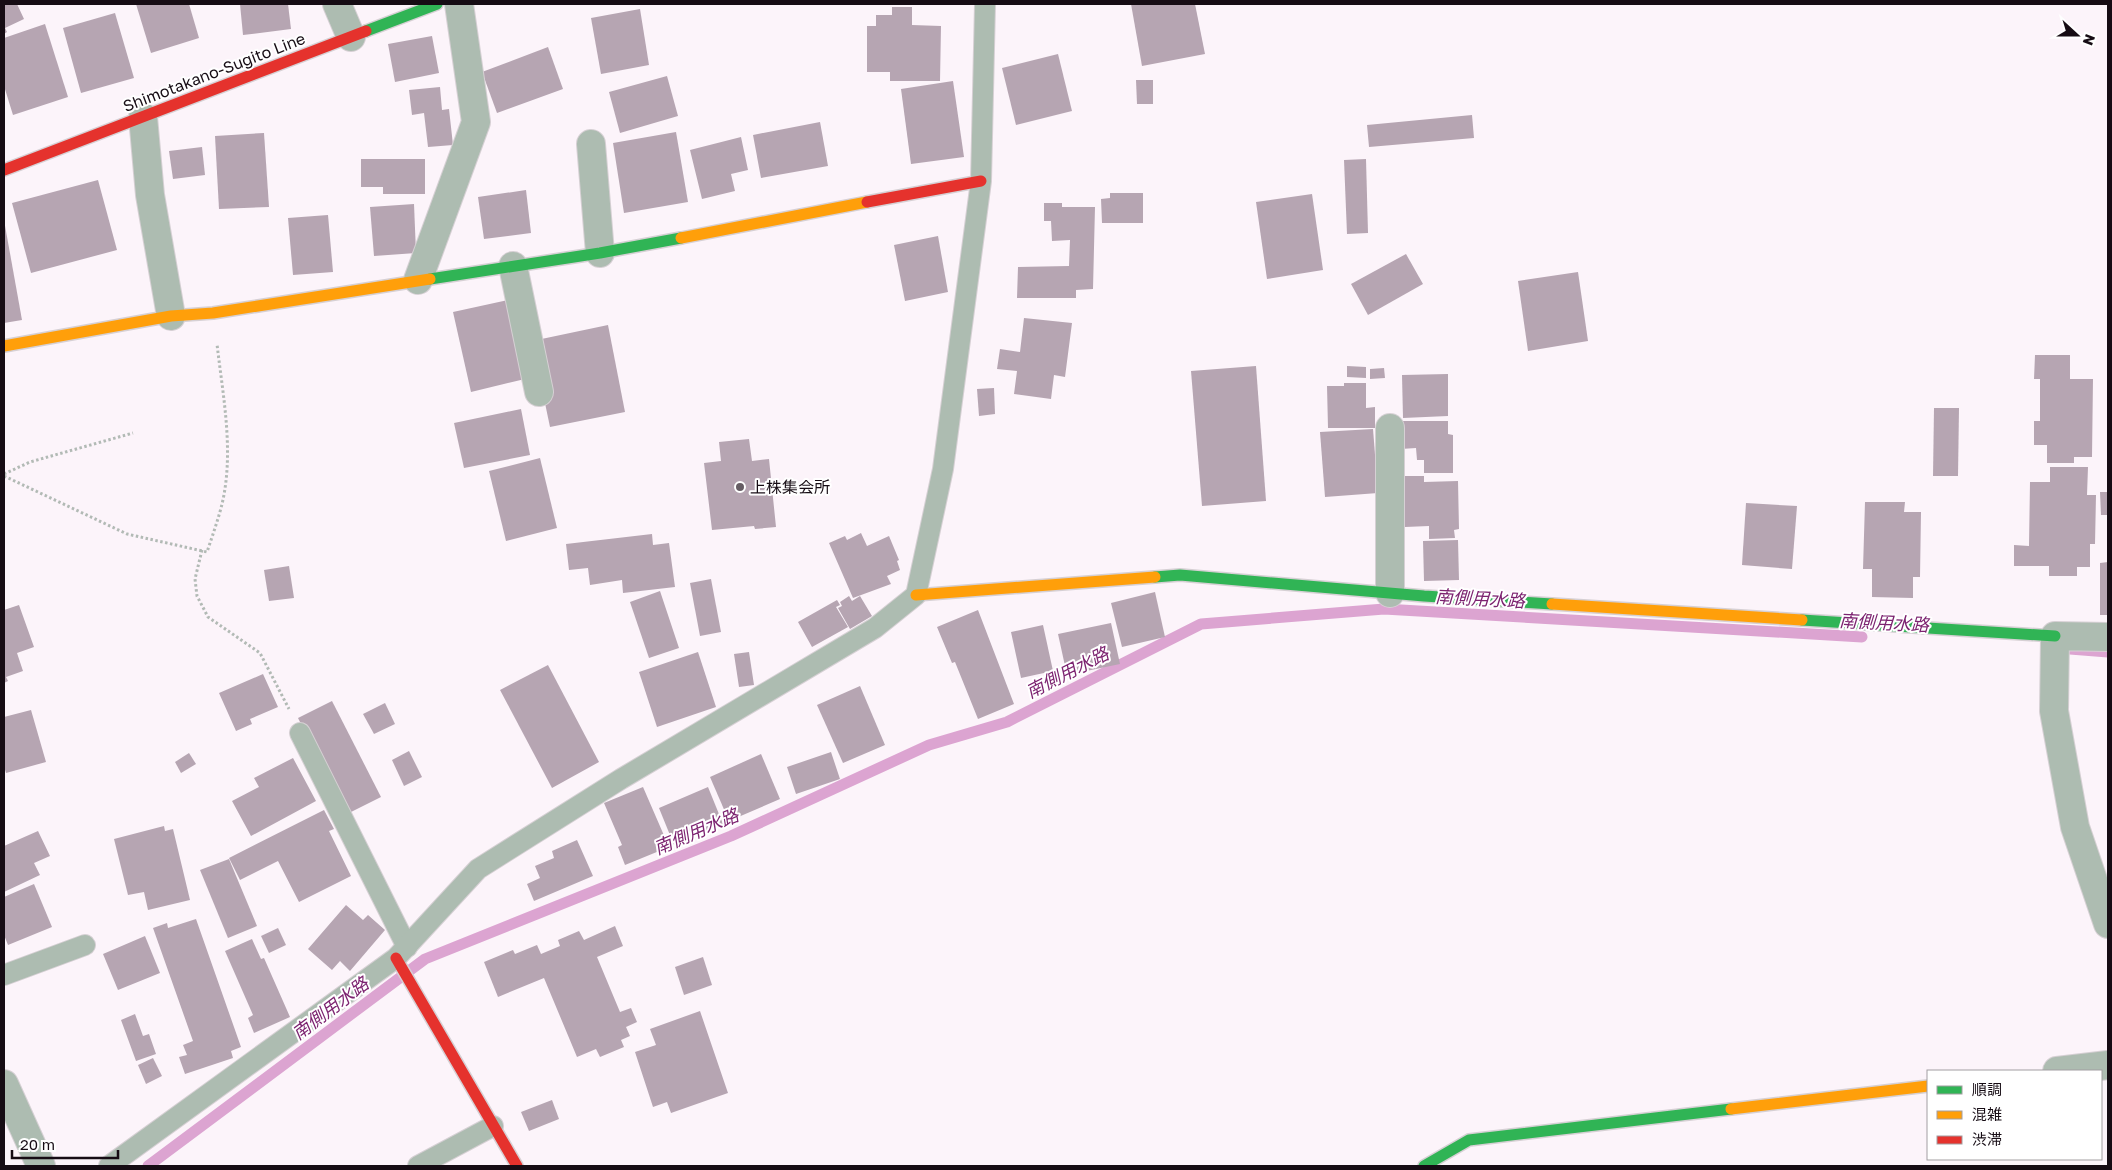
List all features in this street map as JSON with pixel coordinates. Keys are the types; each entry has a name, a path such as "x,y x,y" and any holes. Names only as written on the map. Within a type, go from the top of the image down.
{"street":[{"path":"337,4 351,37"},
{"name":"Shimotakano-Sugito Line","path":"4,170 436,4"},
{"path":"418,280 476,122 459,4"},
{"path":"143,117 150,195 171,316"},
{"path":"591,144 600,253"},
{"path":"4,346 171,316 213,313 600,253 981,181"},
{"path":"513,266 538,392"},
{"path":"1390,428 1390,593"},
{"path":"916,595 1180,574 1390,593 2055,636 2108,637"},
{"path":"2055,636 2054,711 2075,827 2108,924"},
{"path":"402,953 493,1126 517,1166"},
{"path":"2066,1070 2108,1065"},
{"path":"4,1084 40,1166"},
{"path":"1424,1166 1469,1140 1927,1086"}],"lane":[{"path":"109,1166 402,953 478,869 621,779 875,628 916,595 943,469 981,181 985,4"},
{"path":"300,732 402,953"},
{"path":"4,975 85,945"},
{"path":"418,1166 493,1126"}],"path":[{"path":"4,475 127,534 207,552 222,507 226,473 227,436 213,313"},
{"path":"4,475 30,462 134,434"},
{"path":"202,550 195,579 197,596 204,610 208,617 260,653 300,732"}],"building":[{"path":"4,4 17,4 24,19 5,28 7,32 4,34"},
{"path":"136,4 189,4 199,38 151,53"},
{"path":"240,4 288,4 291,29 243,35"},
{"path":"1131,4 1195,4 1205,54 1142,66"},
{"path":"892,7 912,7 912,25 941,26 940,81 890,81 890,72 867,72 867,26 876,26 876,15 892,15"},
{"path":"640,9 649,65 601,74 591,18"},
{"path":"115,13 134,78 81,93 63,28"},
{"path":"45,24 68,97 13,115 4,86 4,38"},
{"path":"432,36 439,73 395,82 388,44"},
{"path":"548,47 563,89 497,113 482,72"},
{"path":"1058,54 1072,111 1016,125 1002,68"},
{"path":"667,76 678,116 620,133 609,92"},
{"path":"1136,80 1153,80 1153,104 1137,104"},
{"path":"953,81 964,157 911,164 901,89"},
{"path":"440,87 442,110 449,109 453,145 428,147 424,113 412,115 409,90"},
{"path":"1472,115 1474,138 1369,147 1367,125"},
{"path":"820,122 828,166 761,178 753,135"},
{"path":"676,132 688,202 624,213 613,143"},
{"path":"264,133 269,207 219,209 215,136"},
{"path":"741,137 748,170 731,174 735,191 702,199 690,150"},
{"path":"202,147 205,175 173,179 169,151"},
{"path":"361,159 425,159 425,194 383,194 383,187 361,187"},
{"path":"1366,159 1368,233 1347,234 1344,160"},
{"path":"98,180 117,250 31,273 12,203"},
{"path":"526,190 531,233 484,239 478,197"},
{"path":"1110,193 1143,193 1143,223 1102,223 1101,199 1110,198"},
{"path":"1312,194 1323,270 1267,279 1256,202"},
{"path":"1044,203 1062,203 1062,207 1095,207 1093,289 1076,290 1076,298 1017,298 1018,267 1069,266 1070,240 1052,241 1051,221 1044,221"},
{"path":"414,204 416,253 374,256 370,207"},
{"path":"328,215 333,272 293,275 288,218"},
{"path":"4,220 22,320 4,323"},
{"path":"938,236 948,292 905,301 894,245"},
{"path":"1406,254 1423,284 1368,315 1351,284"},
{"path":"1578,272 1588,341 1528,351 1518,281"},
{"path":"508,300 525,379 471,392 453,312"},
{"path":"1024,318 1072,323 1065,377 1054,375 1051,399 1014,394 1017,371 997,369 1000,349 1020,352"},
{"path":"608,325 625,412 550,427 532,341"},
{"path":"2035,355 2070,355 2070,379 2093,379 2092,457 2074,457 2074,463 2047,463 2047,445 2034,445 2034,421 2040,421 2040,379 2034,379"},
{"path":"1256,366 1266,501 1202,506 1191,371"},
{"path":"1347,366 1366,367 1366,378 1347,377"},
{"path":"1384,368 1385,378 1370,379 1370,369"},
{"path":"1448,374 1448,416 1403,418 1402,375"},
{"path":"1344,383 1366,383 1366,408 1375,407 1375,428 1328,428 1327,386 1344,386"},
{"path":"994,388 995,414 979,416 977,389"},
{"path":"1934,408 1959,408 1958,476 1933,476"},
{"path":"521,409 530,455 464,468 454,423"},
{"path":"1401,421 1448,421 1448,434 1453,435 1453,473 1424,473 1424,460 1417,460 1416,448 1401,449"},
{"path":"1373,429 1378,493 1325,497 1320,432"},
{"path":"749,439 752,461 769,459 776,527 755,529 754,526 712,530 704,463 721,461 719,442"},
{"path":"540,458 557,528 506,541 489,471"},
{"path":"2050,467 2088,467 2087,495 2096,495 2095,544 2090,544 2090,567 2077,567 2077,576 2049,576 2049,566 2014,566 2014,545 2029,546 2030,482 2050,482"},
{"path":"1404,476 1424,476 1424,482 1458,481 1459,529 1454,530 1455,538 1429,539 1429,526 1405,527"},
{"path":"2100,492 2108,492 2108,515 2101,515"},
{"path":"1865,502 1905,502 1904,512 1921,512 1920,577 1913,577 1913,598 1872,597 1872,569 1863,569"},
{"path":"1746,503 1797,506 1792,569 1742,565"},
{"path":"861,533 867,546 889,536 899,560 897,561 900,570 887,576 891,584 853,598 829,543 845,536 847,540"},
{"path":"652,534 653,545 669,543 675,587 623,593 622,580 590,585 588,568 569,570 566,544"},
{"path":"1458,540 1459,580 1424,581 1423,541"},
{"path":"2108,562 2108,615 2100,615 2100,563"},
{"path":"289,566 294,598 269,601 264,570"},
{"path":"711,579 721,632 700,636 690,583"},
{"path":"660,591 679,648 649,658 630,602"},
{"path":"1155,592 1165,637 1122,647 1111,603"},
{"path":"849,596 852,601 860,596 872,616 850,629 838,608 842,606 840,602"},
{"path":"837,600 840,605 836,607 848,627 812,647 798,622"},
{"path":"19,605 34,647 17,653 23,671 6,677 8,681 4,683 4,610"},
{"path":"978,610 1014,704 978,719 955,662 952,663 937,627"},
{"path":"1111,623 1120,664 1067,675 1058,634"},
{"path":"1043,625 1053,671 1021,678 1011,632"},
{"path":"698,652 716,707 657,727 639,672"},
{"path":"749,652 754,685 739,687 734,654"},
{"path":"548,665 599,762 552,788 500,690"},
{"path":"263,674 278,707 250,719 252,724 236,731 219,693"},
{"path":"860,686 885,745 843,763 817,705"},
{"path":"332,701 381,797 347,814 298,718"},
{"path":"385,703 395,724 374,734 363,714"},
{"path":"31,710 46,762 6,773 4,766 4,717"},
{"path":"409,751 422,777 404,786 392,760"},
{"path":"831,752 840,779 796,794 787,767"},
{"path":"189,753 196,764 181,773 175,762"},
{"path":"761,754 780,799 729,821 710,777"},
{"path":"293,758 316,801 251,836 232,801 259,787 254,778"},
{"path":"643,787 669,847 625,865 618,847 622,845 604,803"},
{"path":"708,787 723,824 674,845 659,808"},
{"path":"324,810 334,829 329,831 351,876 299,902 278,861 240,880 229,858"},
{"path":"164,826 165,831 173,829 190,900 148,910 144,892 128,895 114,839"},
{"path":"38,831 50,856 34,863 40,875 4,892 4,846"},
{"path":"577,840 593,876 534,901 527,884 540,878 535,866 554,858 552,851"},
{"path":"229,859 257,926 228,938 200,870"},
{"path":"34,884 52,927 8,945 4,935 4,897"},
{"path":"346,905 363,920 368,915 385,930 350,971 340,961 332,970 308,949"},
{"path":"196,919 241,1047 231,1051 233,1058 185,1074 179,1057 187,1055 183,1045 193,1041 153,928 167,923 168,928"},
{"path":"615,926 623,946 597,957 620,1012 631,1008 637,1022 626,1027 630,1036 621,1040 624,1047 600,1057 596,1049 577,1057 544,978 498,997 484,962 513,950 515,954 537,945 541,954 560,946 558,940 579,931 584,940"},
{"path":"278,928 286,945 269,953 261,936"},
{"path":"145,936 160,973 118,990 103,954"},
{"path":"252,939 261,959 264,958 290,1017 254,1033 248,1018 253,1015 225,951"},
{"path":"703,957 712,985 684,995 675,967"},
{"path":"700,1011 728,1093 671,1113 667,1102 653,1107 635,1052 656,1045 650,1029"},
{"path":"135,1014 143,1036 149,1034 156,1054 136,1061 121,1020"},
{"path":"153,1058 162,1076 146,1084 138,1065"},
{"path":"552,1100 559,1119 529,1131 521,1112"}],"waterway":[{"name":"南側用水路","path":"148,1166 425,959 731,836 929,745 1007,722 1201,624 1384,609 1862,637"},
{"name":"南側用水路","path":"2070,649 2108,652"}],"traffic: fast":[{"path":"366,31 437,4"},
{"path":"430,279 600,253 681,238"},
{"path":"1155,577 1180,575 1424,596 1552,604"},
{"path":"1802,620 2055,636"},
{"path":"1424,1166 1469,1140 1731,1109"}],"traffic: slow":[{"path":"681,238 867,202"},
{"path":"4,346 171,316 213,313 430,279"},
{"path":"916,595 1155,577"},
{"path":"1552,604 1802,620"},
{"path":"1731,1109 1927,1086"}],"traffic: jam":[{"path":"4,170 366,31"},
{"path":"867,202 981,181"},
{"path":"396,958 517,1166"}],"place":[{"name":"上株集会所","path":"740,487"}]}
